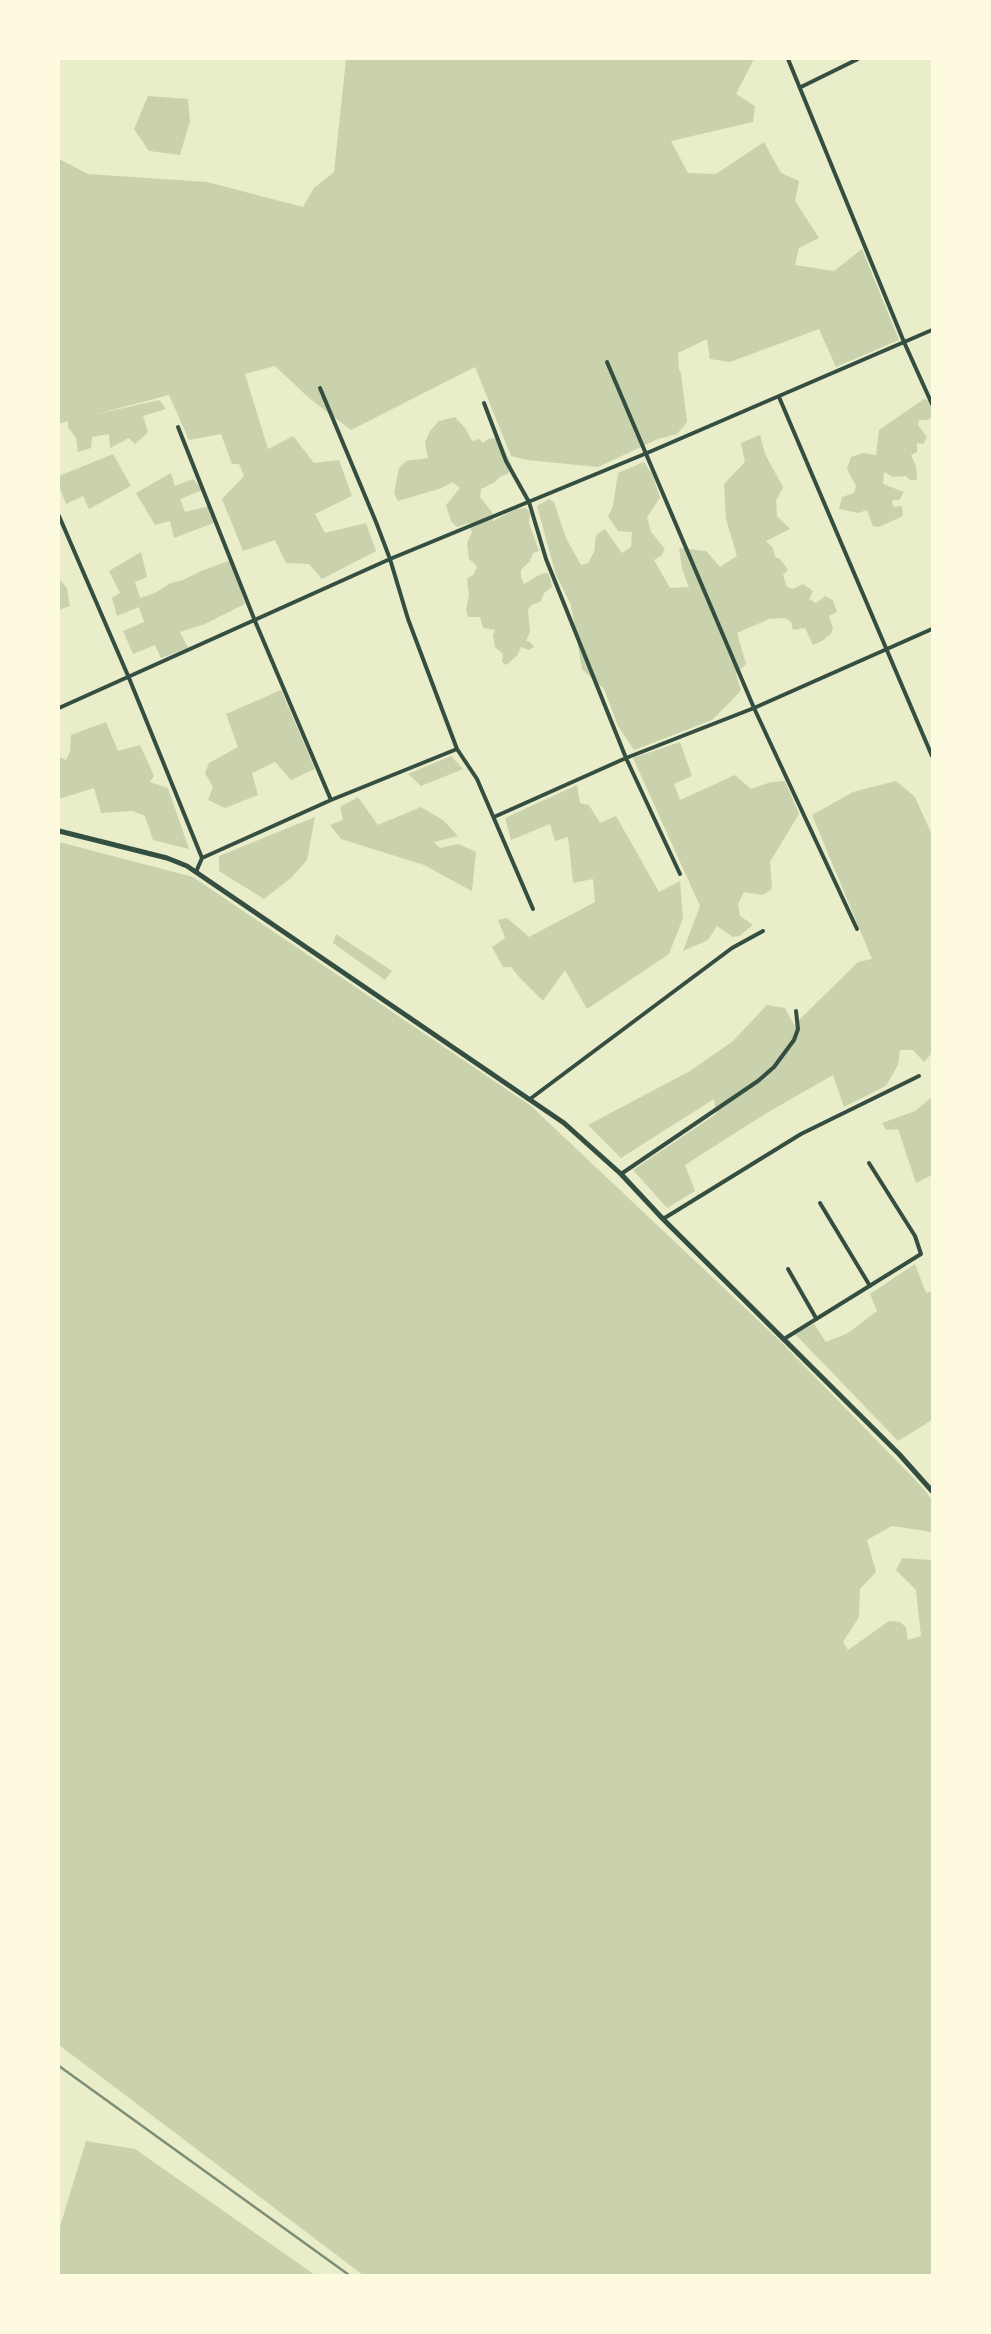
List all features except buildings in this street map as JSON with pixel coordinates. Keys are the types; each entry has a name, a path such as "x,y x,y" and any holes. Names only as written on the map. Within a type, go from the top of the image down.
{"street":[{"path":"788,59 904,342 932,404"},
{"path":"801,87 858,59"},
{"path":"59,708 130,678 390,559 647,453 932,330"},
{"path":"607,362 754,708 857,929"},
{"path":"320,388 390,559 408,619 458,749 477,779 533,909"},
{"path":"779,396 932,756"},
{"path":"484,403 506,461 529,502 546,560 626,758 680,874"},
{"path":"178,427 255,621 331,800"},
{"path":"59,516 130,678 202,858"},
{"path":"494,817 626,758 754,708 932,630"},
{"path":"196,872 202,858 331,800 458,749"},
{"path":"59,832 180,862 571,1128 620,1174 924,1480 932,1491"},
{"path":"530,1099 732,948 763,931"},
{"path":"620,1174 758,1081 774,1067 794,1040 798,1029 796,1011"},
{"path":"663,1219 801,1134 919,1076"},
{"path":"784,1339 920,1257 921,1250 915,1236 870,1163"},
{"path":"820,1203 870,1286"},
{"path":"788,1268 816,1318"}],"green space":[{"path":"346,59 754,59 736,94 755,106 753,122 671,141 688,173 716,174 764,142 781,173 799,181 795,201 819,238 799,248 795,265 834,271 862,249 899,340 836,367 819,329 730,362 710,359 707,339 678,353 687,422 677,434 658,439 598,467 527,460 511,456 475,367 351,430 309,398 275,366 245,374 268,449 293,436 314,463 339,460 352,496 315,514 325,533 366,523 376,551 322,579 309,564 286,563 275,540 243,551 222,499 244,476 239,464 232,464 221,434 189,440 169,395 93,415 159,400 166,409 143,416 148,432 135,444 129,438 110,448 109,434 92,437 91,448 78,452 76,438 68,427 68,421 59,424 59,159 88,174 207,182 303,207 314,188 334,172"},
{"path":"148,96 188,99 190,121 180,155 149,151 134,129"},
{"path":"924,399 932,401 932,417 927,420 919,420 918,425 927,437 923,444 917,443 917,452 911,455 916,466 917,480 910,480 906,476 893,477 884,472 883,484 904,492 899,500 892,500 893,507 902,506 903,516 879,527 873,526 867,510 858,513 839,509 842,497 854,493 856,486 847,469 851,457 863,453 876,455 879,430"},
{"path":"455,417 465,428 472,441 479,439 483,443 488,439 494,438 503,446 512,466 508,474 501,476 495,482 481,489 480,497 492,512 493,521 516,509 526,508 530,513 529,523 539,551 533,553 530,561 521,570 521,577 524,584 541,574 548,573 552,587 545,592 540,602 531,605 528,610 530,632 526,641 530,642 534,647 529,650 521,647 517,656 506,665 502,662 503,654 495,647 493,636 495,630 483,628 480,617 468,617 466,610 469,595 467,579 474,574 477,566 469,559 467,543 472,532 469,523 457,527 451,521 446,505 460,488 452,482 442,488 398,501 394,493 399,468 406,461 428,458 425,442 430,431 439,421"},
{"path":"760,435 765,454 783,487 776,501 777,516 790,529 766,541 773,548 775,557 780,559 788,570 783,575 787,587 793,589 803,584 813,591 809,599 816,603 825,596 833,600 837,612 829,616 833,628 831,634 813,645 805,628 793,630 791,622 785,618 769,619 737,633 746,664 736,674 741,690 712,720 634,750 618,726 604,689 582,669 571,605 556,575 537,506 549,499 554,502 566,538 581,565 588,563 594,552 596,535 605,529 622,553 631,547 632,532 618,531 608,516 613,506 618,473 644,462 653,476 660,498 647,517 651,532 665,549 661,556 654,560 670,588 689,587 682,569 679,548 706,551 720,567 737,556 726,519 724,484 745,462 741,443"},
{"path":"113,454 131,486 89,509 83,496 66,504 59,486 59,476"},
{"path":"171,473 175,486 193,479 203,490 180,499 185,512 210,506 216,522 174,538 170,521 155,525 136,493"},
{"path":"141,552 147,577 135,582 140,598 155,593 171,583 231,560 245,604 205,624 180,632 188,648 161,658 155,645 133,654 123,631 144,622 139,607 117,616 112,598 120,593 109,571"},
{"path":"59,579 67,588 70,606 59,610"},
{"path":"281,690 315,769 291,780 275,762 252,773 258,795 225,808 208,800 213,787 205,773 209,763 238,747 226,714"},
{"path":"106,722 118,751 140,745 154,776 150,782 168,788 189,849 153,840 145,816 133,811 101,813 94,788 59,799 59,757 66,760 70,751 71,735"},
{"path":"680,742 692,776 674,784 680,800 735,775 751,789 771,782 785,781 799,814 770,862 772,889 763,895 744,892 738,904 740,916 753,925 739,936 733,937 717,926 708,940 683,951 700,906 633,758"},
{"path":"451,756 463,769 421,786 408,774"},
{"path":"896,781 915,797 932,835 932,1053 924,1062 913,1050 900,1050 898,1065 886,1086 844,1107 833,1075 765,1114 685,1165 695,1191 667,1208 633,1170 716,1114 714,1099 621,1158 588,1125 690,1071 733,1041 767,1005 785,1008 794,1025 858,962 872,959 812,815 853,792"},
{"path":"577,785 580,803 589,805 600,823 616,816 659,892 680,881 683,918 669,954 587,1009 565,970 543,1001 511,967 503,967 492,947 505,938 498,920 507,918 529,937 595,902 593,879 573,883 568,837 555,841 550,824 511,840 505,818"},
{"path":"358,797 378,825 421,807 443,820 458,836 434,842 440,848 458,844 476,852 472,891 424,865 341,839 330,825 343,820 340,807"},
{"path":"315,817 307,860 292,877 264,899 219,871 219,856"},
{"path":"59,842 193,877 531,1106 781,1342 923,1488 932,1500 932,1532 892,1526 867,1540 876,1572 860,1589 859,1617 843,1642 848,1650 889,1621 900,1622 906,1627 908,1640 921,1636 916,1590 896,1570 902,1558 932,1560 932,2275 363,2275 59,2045"},
{"path":"336,934 392,971 385,980 333,943"},
{"path":"932,1097 932,1175 916,1183 898,1129 886,1130 882,1123 915,1111"},
{"path":"915,1264 926,1293 932,1291 932,1420 898,1441 795,1334 814,1324 826,1342 848,1333 877,1311 870,1294"},
{"path":"86,2141 135,2149 315,2275 59,2275 59,2230"}],"railway":[{"path":"59,2066 349,2275"}]}
